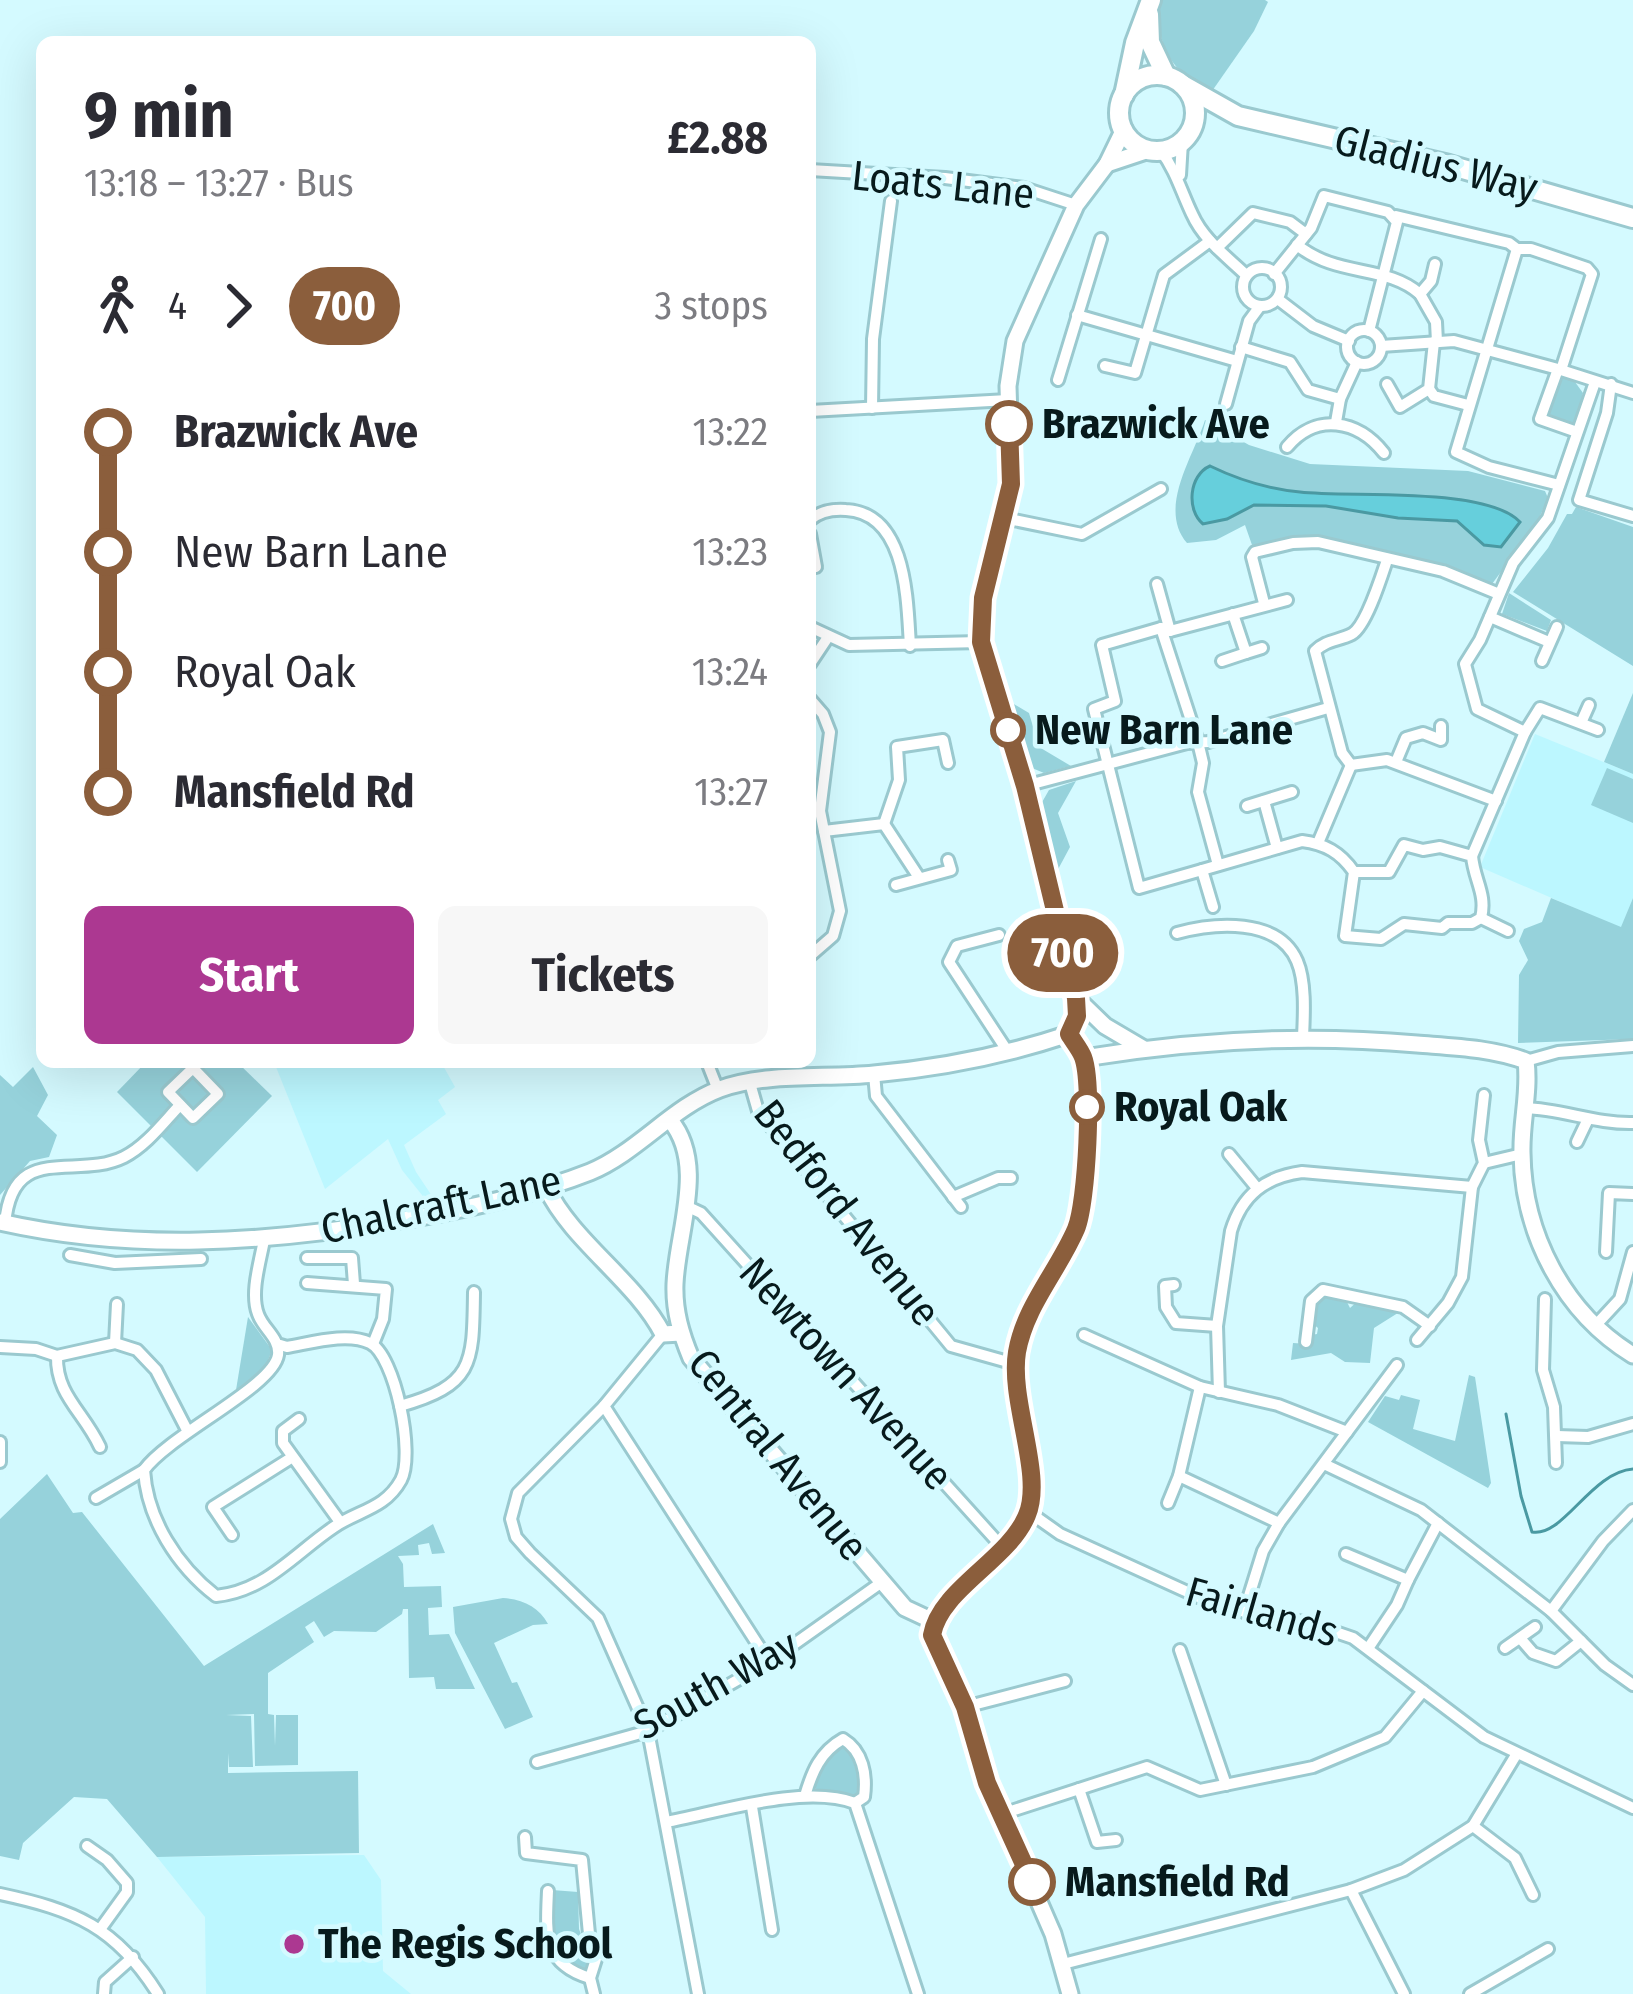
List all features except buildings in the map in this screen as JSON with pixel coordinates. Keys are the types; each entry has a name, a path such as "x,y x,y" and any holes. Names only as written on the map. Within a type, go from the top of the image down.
{"highway":[{"path":"1150,5 1150,42 1194,102 1186,137"},
{"path":"1150,5 1135,43 1120,116 1132,142 1155,150 1208,121 1238,116"},
{"path":"1124,95 1141,79 1175,80"},
{"name":"Gladius Way","path":"1175,80 1238,116 1449,165 1633,218"}],"street":[{"path":"1070,1994 1063,1964 987,1783 965,1707 932,1635 934,1622 1004,1548 1029,1512 1032,1493 1015,1364 1026,1320 1082,1210 1088,1083 1084,1058 1069,1034 1077,1016 1076,998 1025,786 981,642 983,598 1011,484 1008,400 1019,329 1076,205 1108,164 1124,129"},
{"path":"1179,178 1186,137"},
{"path":"1108,164 1155,150 1179,178 1193,217 1245,274"},
{"name":"Loats Lane","path":"816,170 1024,188 1076,205"},
{"path":"1274,274 1306,234 1324,196 1587,268 1592,274 1540,418 1577,433"},
{"path":"872,407 873,339 891,201"},
{"path":"1106,366 1135,373 1164,275 1253,213 1290,222 1306,234"},
{"path":"1369,331 1396,216"},
{"path":"1063,378 1101,239"},
{"path":"1297,245 1336,268 1403,282 1420,294 1436,322 1429,389"},
{"path":"1517,249 1456,446 1460,456 1559,485"},
{"path":"1420,294 1429,285 1435,264"},
{"path":"1245,274 1257,268 1274,274 1282,287 1280,300"},
{"path":"1245,274 1244,291 1260,306 1280,300"},
{"path":"1280,300 1313,326 1348,341"},
{"path":"1226,404 1249,321 1260,306"},
{"path":"1077,315 1237,362"},
{"path":"1348,341 1369,331"},
{"path":"1369,331 1381,346"},
{"path":"1348,341 1350,356 1357,362 1372,362"},
{"path":"1381,346 1454,341 1633,393"},
{"path":"1372,362 1381,346"},
{"path":"1241,347 1290,362 1308,390 1340,399"},
{"path":"1336,422 1340,399 1357,362"},
{"path":"1372,362 1400,407 1429,389"},
{"path":"1525,732 1483,713 1471,692 1465,664 1513,562 1548,518 1595,382"},
{"path":"1611,384 1607,413 1579,495 1590,506 1633,516"},
{"path":"1429,389 1468,405"},
{"path":"816,411 1008,400"},
{"path":"1287,447 1303,432 1336,422 1365,433 1384,453"},
{"path":"1004,518 1082,534 1161,489"},
{"path":"816,515 850,510 872,515 884,527 904,582 910,646"},
{"path":"1264,603 1252,557 1262,550 1318,542 1444,571 1499,594"},
{"path":"1351,765 1342,753 1315,651 1320,644 1360,627 1387,560"},
{"path":"1157,584 1203,763 1198,792 1219,865"},
{"path":"1288,600 1102,645 1115,701 1094,709 1139,888 1302,841 1337,852 1354,872 1345,936 1381,939 1404,924 1442,928 1481,918"},
{"path":"1233,614 1246,653"},
{"path":"1490,617 1549,642"},
{"path":"1542,661 1557,627"},
{"path":"816,630 849,645 981,642"},
{"path":"816,655 828,637"},
{"path":"1222,661 1262,648"},
{"path":"1581,723 1589,704"},
{"path":"816,705 830,732 820,811 840,910 833,936 816,951"},
{"path":"1025,786 1328,708"},
{"path":"1481,918 1484,899 1472,856 1525,732 1540,708 1598,730"},
{"path":"1396,762 1406,738 1423,733 1441,740 1442,726"},
{"path":"884,824 899,781 897,747 943,740 948,763"},
{"path":"1351,765 1396,762 1496,801"},
{"path":"1318,843 1351,765"},
{"path":"1247,806 1292,792"},
{"path":"1264,801 1277,848"},
{"path":"824,831 884,824"},
{"path":"884,824 918,876"},
{"path":"1354,872 1389,872 1404,845 1472,856"},
{"path":"896,885 951,869 948,860"},
{"path":"1202,870 1213,907"},
{"path":"1481,918 1508,931"},
{"path":"1178,933 1220,924 1244,926 1289,950 1298,963 1303,1037"},
{"path":"999,935 957,946 949,962 1008,1052"},
{"path":"1076,998 1105,1025 1144,1048"},
{"name":"Chalcraft Lane","path":"2,1227 166,1243 264,1240 435,1214 593,1171 718,1090 750,1083 874,1074 1008,1052 1069,1034"},
{"path":"1084,1058 1144,1048 1303,1037 1493,1051 1526,1061 1558,1052 1633,1046"},
{"path":"1526,1061 1522,1154 1529,1208 1540,1244 1565,1290 1595,1326 1633,1355"},
{"path":"193,1068 218,1094 193,1118 180,1105 168,1092 193,1068"},
{"path":"709,1068 718,1090"},
{"path":"874,1074 876,1096 957,1202 998,1178 1011,1178"},
{"name":"Bedford Avenue","path":"750,1083 758,1112 951,1346 1015,1364"},
{"path":"1417,1340 1462,1277 1472,1187 1484,1163 1479,1140 1484,1095"},
{"path":"2,1227 7,1200 33,1173 48,1165 118,1160 138,1149 180,1105"},
{"path":"1525,1108 1562,1109 1588,1119 1633,1123"},
{"path":"1576,1142 1588,1119"},
{"name":"Central Avenue","path":"670,1120 682,1133 688,1151 684,1205 661,1318 681,1333 691,1358 706,1377 882,1582 914,1616 934,1622"},
{"path":"1229,1154 1257,1187"},
{"path":"1484,1163 1522,1154"},
{"path":"1220,1392 1217,1326 1231,1232 1236,1216 1257,1187 1302,1172 1472,1187"},
{"path":"546,1187 559,1210 661,1318 604,1406 518,1492 512,1519 516,1538 598,1618 649,1731 698,1994"},
{"path":"1595,1326 1620,1300 1633,1252 1603,1252 1609,1193 1633,1193"},
{"name":"Newtown Avenue","path":"684,1205 701,1213 1004,1548"},
{"path":"115,1263 117,1240"},
{"path":"96,1498 144,1470 187,1430 267,1375 278,1357 277,1344 258,1318 255,1302 264,1240"},
{"path":"70,1255 115,1263 201,1259"},
{"path":"307,1258 352,1258 353,1284"},
{"path":"307,1282 386,1289 374,1344"},
{"path":"1174,1285 1166,1286 1166,1307 1176,1323 1217,1326"},
{"path":"1306,1342 1311,1301 1323,1289 1403,1307 1430,1326"},
{"path":"400,1406 461,1378 474,1333 475,1292"},
{"path":"1545,1299 1543,1370 1554,1407 1556,1463"},
{"path":"115,1342 116,1304"},
{"path":"1084,1336 1200,1387 1278,1405 1347,1432"},
{"path":"144,1470 152,1514 180,1560 216,1596 255,1586 296,1560 340,1522 386,1501 400,1481 409,1452 386,1359 374,1344 353,1339 287,1347 277,1344"},
{"path":"0,1347 36,1348 57,1356 115,1342 148,1358 187,1430"},
{"path":"57,1356 56,1378 89,1422 100,1447"},
{"path":"1244,1612 1263,1552 1280,1522 1397,1365"},
{"path":"1168,1503 1200,1387"},
{"path":"604,1406 769,1663"},
{"path":"299,1419 283,1431 283,1443 340,1522"},
{"path":"1556,1436 1588,1436 1633,1424"},
{"path":"0,1442 0,1462"},
{"path":"232,1535 213,1508 291,1458"},
{"path":"1324,1464 1392,1494 1438,1523 1551,1612 1605,1665 1633,1685"},
{"path":"1179,1476 1280,1522"},
{"path":"1551,1612 1603,1541 1633,1510"},
{"name":"Fairlands","path":"1029,1512 1060,1534 1170,1587 1244,1612 1341,1633 1369,1647 1464,1724 1516,1755 1633,1808"},
{"path":"1369,1647 1397,1605 1438,1523"},
{"path":"1346,1554 1408,1580"},
{"name":"South Way","path":"537,1762 649,1731 769,1663 882,1582"},
{"path":"1505,1648 1535,1628"},
{"path":"1520,1638 1533,1654 1556,1661"},
{"path":"1555,1676 1556,1661 1582,1640"},
{"path":"1180,1650 1226,1785"},
{"path":"965,1707 1065,1681"},
{"path":"1002,1814 1147,1767 1200,1790 1313,1767 1374,1744 1423,1691"},
{"path":"805,1796 818,1761 843,1739 855,1746 862,1765 864,1797 855,1803"},
{"path":"1063,1964 1351,1891 1430,1856 1473,1826 1516,1755"},
{"path":"1079,1789 1097,1842 1116,1840"},
{"path":"666,1822 805,1796 855,1803"},
{"path":"855,1803 918,1994"},
{"path":"752,1807 772,1930"},
{"path":"1473,1826 1510,1851 1523,1885 1533,1895"},
{"path":"525,1837 526,1853 582,1860 597,1856"},
{"path":"86,1846 107,1860 127,1883 128,1892 101,1928"},
{"path":"582,1860 596,1959 590,1978 595,1994"},
{"path":"1351,1891 1404,1994"},
{"path":"548,1892 549,1944 572,1973 590,1978"},
{"path":"0,1894 47,1904 101,1928 133,1958 158,1994"},
{"path":"1470,1994 1548,1949"},
{"path":"104,1994 105,1982 133,1958"}],"shaded area":[{"path":"1160,0 1268,2 1254,31 1210,94 1168,56 1160,31"},
{"path":"1560,377 1575,382 1583,393 1576,426 1547,414"},
{"path":"1205,420 1249,445 1310,464 1468,471 1545,491 1548,498 1537,523 1492,584 1403,555 1342,542 1281,540 1252,545 1245,525 1216,540 1187,543 1179,529 1177,498"},
{"path":"1210,466 1288,491 1478,503 1520,522 1501,547 1484,545 1457,521 1398,518 1326,506 1254,505 1227,519 1203,524 1194,510 1192,493 1198,477"},
{"path":"1576,507 1633,527 1633,666 1513,592"},
{"path":"1509,593 1551,620 1547,631 1502,614"},
{"path":"1633,693 1633,774 1604,762"},
{"path":"1007,700 1029,713 1039,747 1071,766 1044,773 1032,768"},
{"path":"1535,734 1633,774 1633,898 1621,928 1480,867"},
{"path":"1607,768 1633,779 1633,823 1591,805"},
{"path":"1076,781 1058,813 1070,847 1055,875 1041,804 1049,790"},
{"path":"1551,898 1621,927 1633,898 1633,1039 1518,1043 1519,975 1528,960 1519,941 1524,929 1542,922"},
{"path":"33,1067 48,1095 37,1116 57,1135 49,1157 30,1161 0,1195 0,1075 13,1087"},
{"path":"140,1068 243,1068 272,1096 197,1172 117,1092"},
{"path":"276,1068 444,1068 455,1087 438,1100 446,1114 404,1145 438,1205 424,1210 422,1195 402,1170 388,1139 325,1189"},
{"path":"1323,1293 1346,1300 1350,1308 1359,1300 1401,1311 1374,1328 1370,1363 1345,1362 1331,1353 1291,1360 1293,1343 1309,1344 1311,1335 1317,1334 1313,1307"},
{"path":"248,1317 272,1350 264,1371 236,1390"},
{"path":"1469,1375 1475,1377 1488,1488 1368,1422 1385,1396 1399,1400 1401,1395 1420,1400 1413,1429 1455,1441"},
{"path":"47,1474 73,1513 82,1512 204,1666 433,1524 445,1553 432,1554 429,1543 418,1545 419,1555 398,1556 404,1587 441,1586 442,1607 428,1608 429,1635 449,1634 475,1689 436,1689 434,1677 409,1678 408,1609 403,1609 376,1632 334,1631 324,1637 314,1621 305,1627 314,1642 268,1673 268,1714 274,1715 275,1746 276,1715 298,1715 298,1765 255,1766 254,1714 226,1715 251,1716 253,1767 229,1767 228,1753 228,1773 358,1771 359,1853 157,1857 107,1799 74,1797 23,1843 19,1860 0,1856 0,1519"},
{"path":"503,1598 530,1605 548,1624 533,1625 494,1643 533,1717 505,1729 455,1633 453,1607"},
{"path":"843,1748 851,1752 862,1788 854,1798 817,1790 812,1784 827,1756"},
{"name":"The Regis School","path":"364,1855 381,1880 383,1971 411,1994 206,1994 205,1917 157,1857"},
{"path":"552,1890 578,1892 579,1929 589,1955 584,1971 557,1950"}],"waterway":[{"path":"1506,1414 1532,1532 1555,1525 1604,1481 1633,1469"}],"bus line":[{"name":"700","path":"1009,424 1011,484 983,598 981,642 1025,786 1076,998 1077,1016 1069,1034 1084,1058 1088,1083 1084,1192 1076,1228 1026,1320 1017,1348 1016,1390 1032,1493 1029,1512 1018,1532 934,1622 932,1635 965,1707 987,1783 1032,1882"}],"place":[{"name":"Brazwick Ave","path":"1009,424"},
{"name":"New Barn Lane","path":"1008,730"},
{"name":"Royal Oak","path":"1087,1107"},
{"name":"Mansfield Rd","path":"1032,1882"},
{"name":"The Regis School","path":"294,1944"}]}
